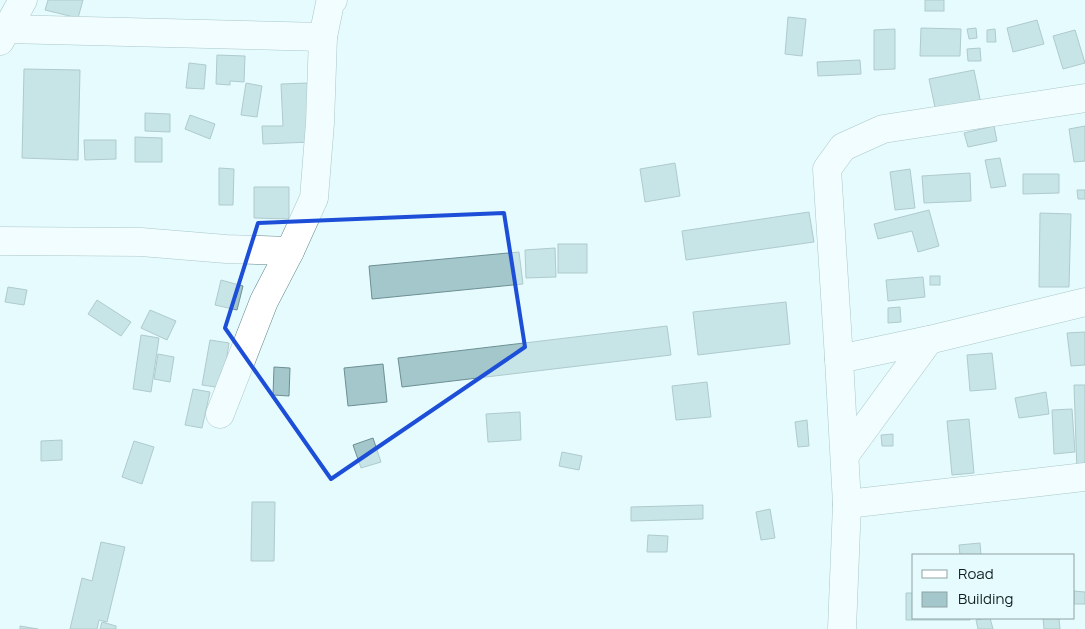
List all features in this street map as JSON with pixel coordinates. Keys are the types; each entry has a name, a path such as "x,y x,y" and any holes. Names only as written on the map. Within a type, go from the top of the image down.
{"street":[{"path":"23,0 3,35 323,37"},
{"path":"220,414 264,300 314,198 320,123 323,37 330,3 333,0"},
{"path":"842,629 847,504 840,391 840,359 827,170 842,147 883,129 1085,98"},
{"path":"0,241 141,242 226,249 290,250"},
{"path":"840,359 1085,302"},
{"path":"845,455 928,340"},
{"path":"847,504 1085,477"}],"highlighted area":[{"path":"504,213 525,347 331,479 225,328 258,223"}],"building":[{"path":"48,0 83,0 78,18 45,10"},
{"path":"925,0 944,0 944,11 925,11"},
{"path":"788,17 806,19 802,56 785,54"},
{"path":"1037,20 1044,44 1013,52 1007,28"},
{"path":"921,28 961,29 960,56 920,56"},
{"path":"976,28 977,38 969,39 967,29"},
{"path":"895,29 895,69 874,70 874,30"},
{"path":"995,29 996,42 987,42 987,30"},
{"path":"1075,30 1085,63 1063,69 1053,36"},
{"path":"980,48 981,61 968,61 967,49"},
{"path":"217,55 245,56 244,82 230,81 230,85 216,84"},
{"path":"860,60 861,74 818,76 817,62"},
{"path":"189,63 206,65 204,89 186,88"},
{"path":"24,69 80,70 78,160 22,158"},
{"path":"974,70 981,104 936,112 929,79"},
{"path":"246,83 262,86 257,117 241,115"},
{"path":"308,83 311,142 263,144 262,126 283,126 281,84"},
{"path":"145,113 170,114 170,132 145,131"},
{"path":"190,115 215,124 210,139 185,129"},
{"path":"994,126 997,141 968,147 964,133"},
{"path":"1085,126 1085,161 1074,162 1069,129"},
{"path":"135,137 162,138 162,162 135,162"},
{"path":"84,140 116,140 116,159 85,160"},
{"path":"1000,158 1006,186 991,188 985,160"},
{"path":"675,163 680,196 645,202 640,169"},
{"path":"219,168 234,169 233,205 219,205"},
{"path":"910,169 915,208 895,210 890,172"},
{"path":"970,173 971,201 924,203 922,176"},
{"path":"1023,174 1059,174 1059,193 1023,194"},
{"path":"254,187 289,187 289,219 254,218"},
{"path":"1077,190 1085,190 1085,199 1078,199"},
{"path":"929,210 939,246 918,252 912,231 878,239 874,224"},
{"path":"809,212 814,242 686,260 682,231"},
{"path":"1040,213 1071,214 1069,287 1039,287"},
{"path":"558,244 587,244 587,273 558,273"},
{"path":"555,248 556,277 526,278 525,250"},
{"path":"519,252 523,284 372,299 369,266"},
{"path":"930,276 940,276 940,285 930,285"},
{"path":"923,277 925,297 888,301 886,280"},
{"path":"221,280 243,286 237,310 215,305"},
{"path":"8,287 27,290 24,305 5,302"},
{"path":"97,300 131,322 121,336 88,314"},
{"path":"786,302 790,344 698,355 693,312"},
{"path":"900,307 901,322 888,323 888,308"},
{"path":"150,310 176,321 167,340 141,328"},
{"path":"667,326 671,355 402,387 398,358"},
{"path":"1085,332 1085,365 1071,366 1067,333"},
{"path":"141,335 159,338 151,392 133,389"},
{"path":"210,340 229,343 222,388 202,385"},
{"path":"992,353 996,389 970,391 967,355"},
{"path":"158,354 174,357 170,382 154,379"},
{"path":"383,364 387,402 348,406 344,368"},
{"path":"274,367 290,368 289,396 273,395"},
{"path":"707,382 711,417 676,420 672,386"},
{"path":"1074,385 1085,385 1085,471 1077,472"},
{"path":"193,389 210,392 202,428 185,425"},
{"path":"1046,392 1049,414 1019,418 1015,398"},
{"path":"1072,409 1075,452 1054,454 1052,410"},
{"path":"520,412 521,440 488,442 486,414"},
{"path":"969,419 974,473 952,475 947,421"},
{"path":"807,420 809,446 798,447 795,422"},
{"path":"893,434 893,446 882,446 881,435"},
{"path":"373,438 381,462 361,468 353,445"},
{"path":"62,440 62,460 41,461 41,441"},
{"path":"134,441 154,447 142,484 122,477"},
{"path":"562,452 582,456 579,470 559,466"},
{"path":"252,502 275,502 274,561 251,561"},
{"path":"703,505 703,519 631,521 631,507"},
{"path":"770,509 775,538 761,540 756,512"},
{"path":"648,535 668,536 667,552 647,552"},
{"path":"101,542 125,547 107,622 99,620 97,629 70,629 82,578 92,581"},
{"path":"980,543 981,554 960,554 959,545"},
{"path":"1075,591 1085,592 1085,604 1075,604"},
{"path":"906,593 912,593 912,619 970,619 970,620 906,620"},
{"path":"990,619 993,629 978,629 976,620"},
{"path":"1043,619 1059,619 1060,629 1044,629"},
{"path":"102,622 116,626 116,629 100,629"},
{"path":"20,626 38,629 20,629"}]}
